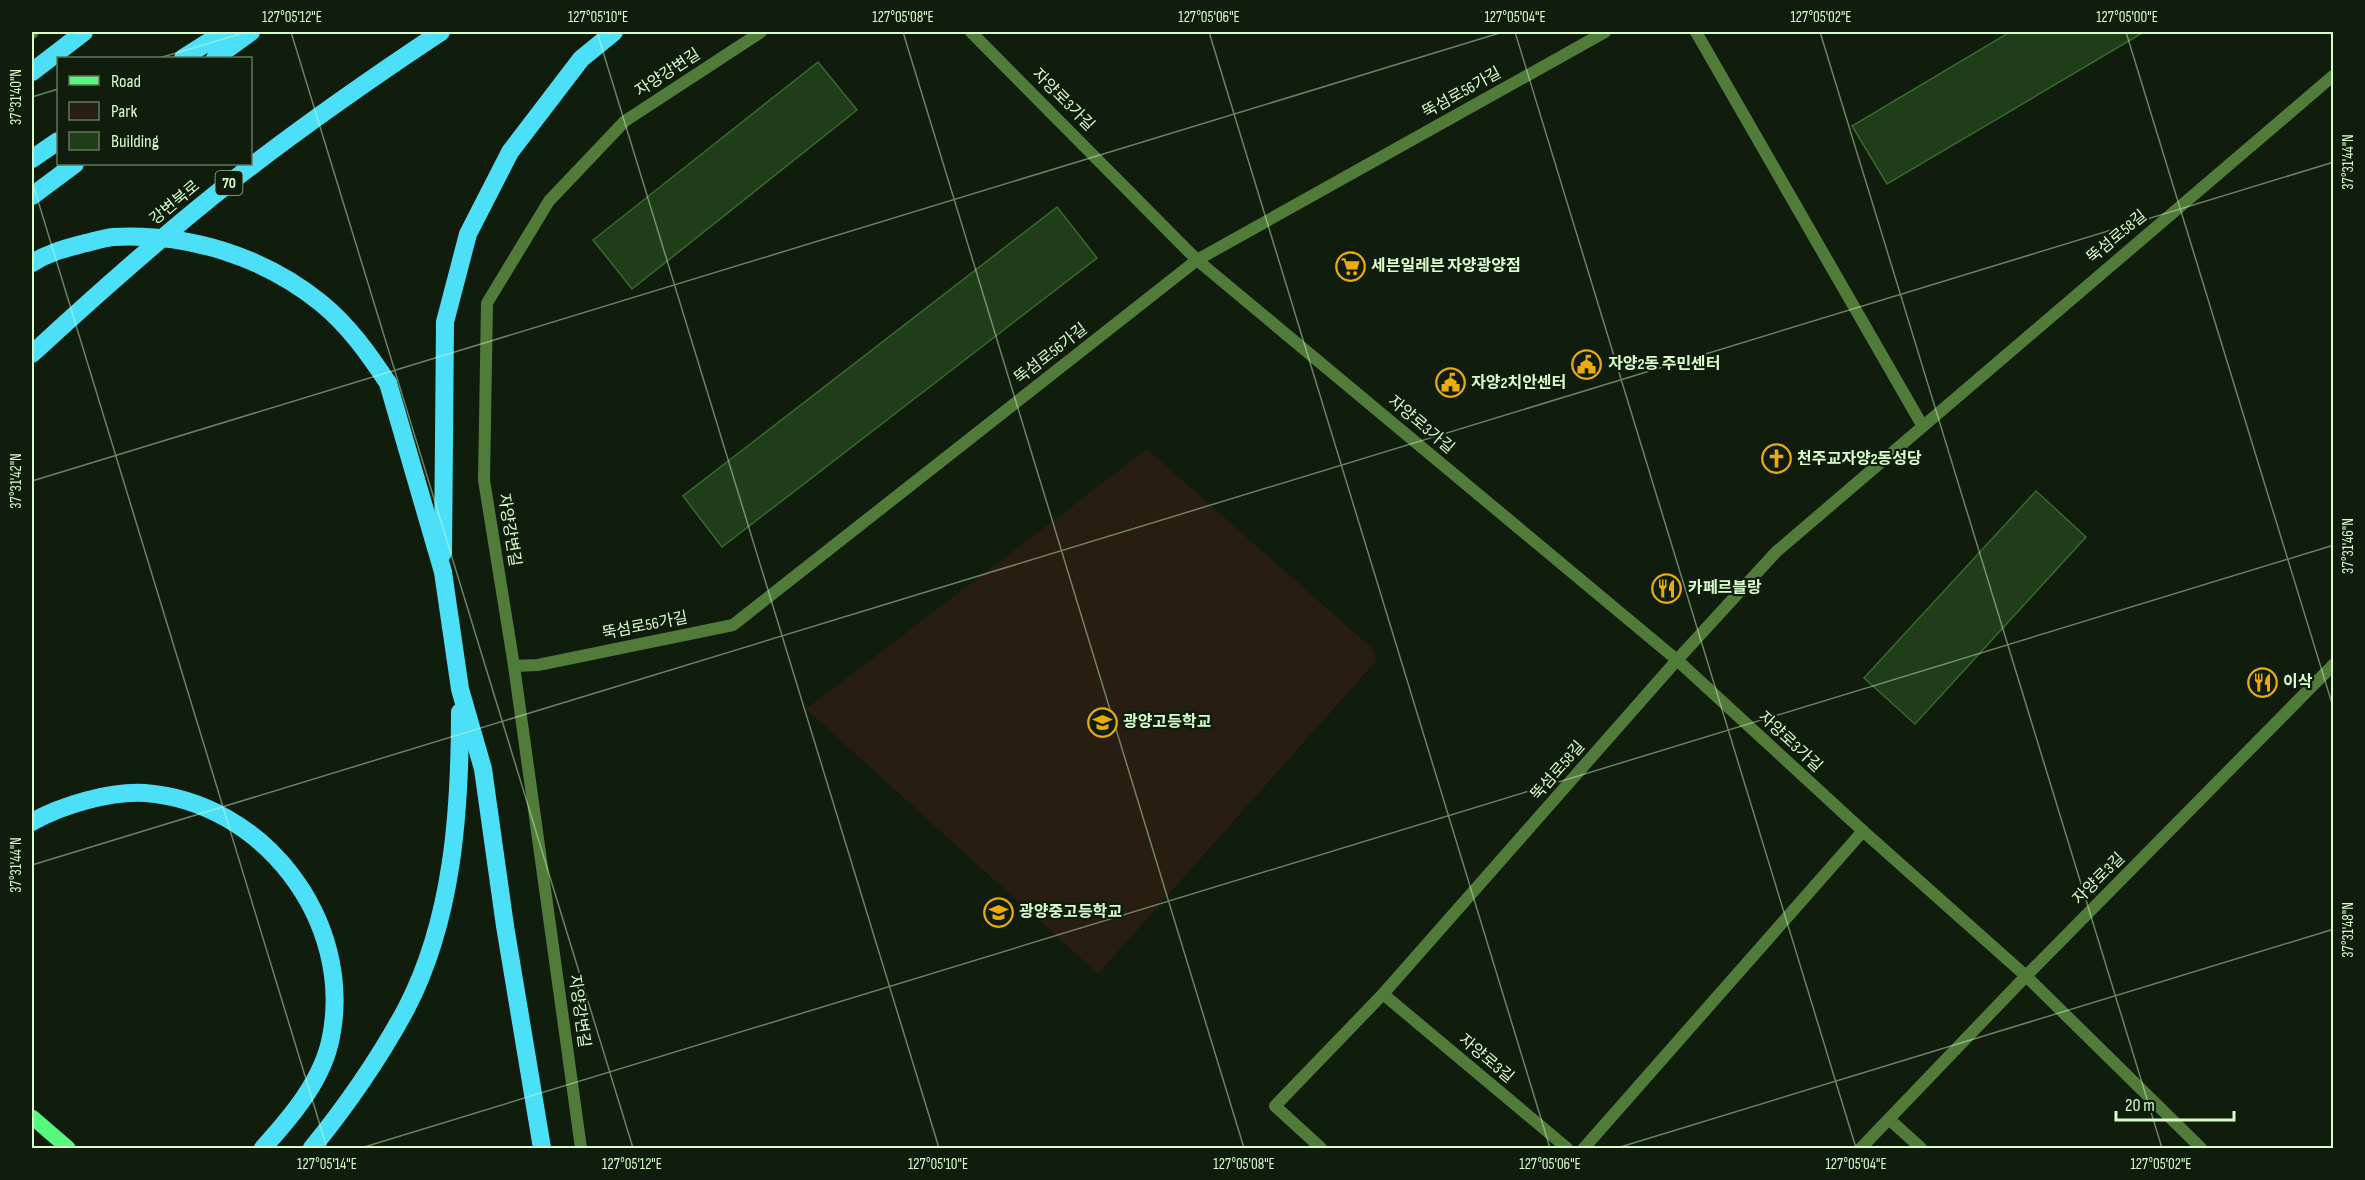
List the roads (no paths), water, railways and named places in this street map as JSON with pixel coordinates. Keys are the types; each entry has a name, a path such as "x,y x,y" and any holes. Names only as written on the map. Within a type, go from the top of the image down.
{"highway":[{"path":"32,72 84,32"},
{"path":"185,57 224,32"},
{"path":"216,57 251,32"},
{"name":"강변북로","path":"32,354 98,293 232,181 354,90 441,32"},
{"path":"443,572 445,322 468,234 510,152 581,59 614,32"},
{"path":"32,159 57,142"},
{"path":"32,196 74,165"},
{"path":"32,263 48,253 111,237 172,238 224,249 273,271 321,303 359,339 388,383 443,572 460,689 483,769 542,1149"},
{"path":"312,1149 344,1108 382,1051 407,1007 440,918 456,830 460,777 460,689"},
{"path":"32,822 46,814 98,798 120,794 144,793 170,797 198,804 245,828 264,844 296,881 311,904 327,947 332,970 331,1037 317,1076 282,1128 264,1149"}],"main road":[{"path":"32,1117 68,1149"}],"street":[{"name":"자양강변길","path":"581,1149 514,666 484,480 487,303 549,201 625,121 761,32"},
{"name":"자양로3가길","path":"970,32 1197,260 1677,660 1863,831 2026,976 2200,1149"},
{"name":"뚝섬로56가길","path":"514,666 538,665 733,626 1197,260 1605,32"},
{"path":"1696,32 1922,425"},
{"name":"뚝섬로58길","path":"1321,1149 1275,1106 1383,994 1677,660 1776,552 2334,75"},
{"name":"자양로3길","path":"1861,1149 2026,976 2334,664"},
{"path":"1584,1149 1863,831"},
{"name":"자양로3길","path":"1383,994 1567,1149"},
{"path":"1890,1120 1921,1149"}],"place":[{"name":"세븐일레븐 자양광양점","path":"1350,266"},
{"name":"자양2동 주민센터","path":"1587,364"},
{"name":"자양2치안센터","path":"1450,383"},
{"name":"천주교자양2동성당","path":"1776,459"},
{"name":"카페르블랑","path":"1667,588"},
{"name":"이삭","path":"2262,682"},
{"name":"광양고등학교","path":"1102,722"},
{"name":"광양중고등학교","path":"998,912"}]}
